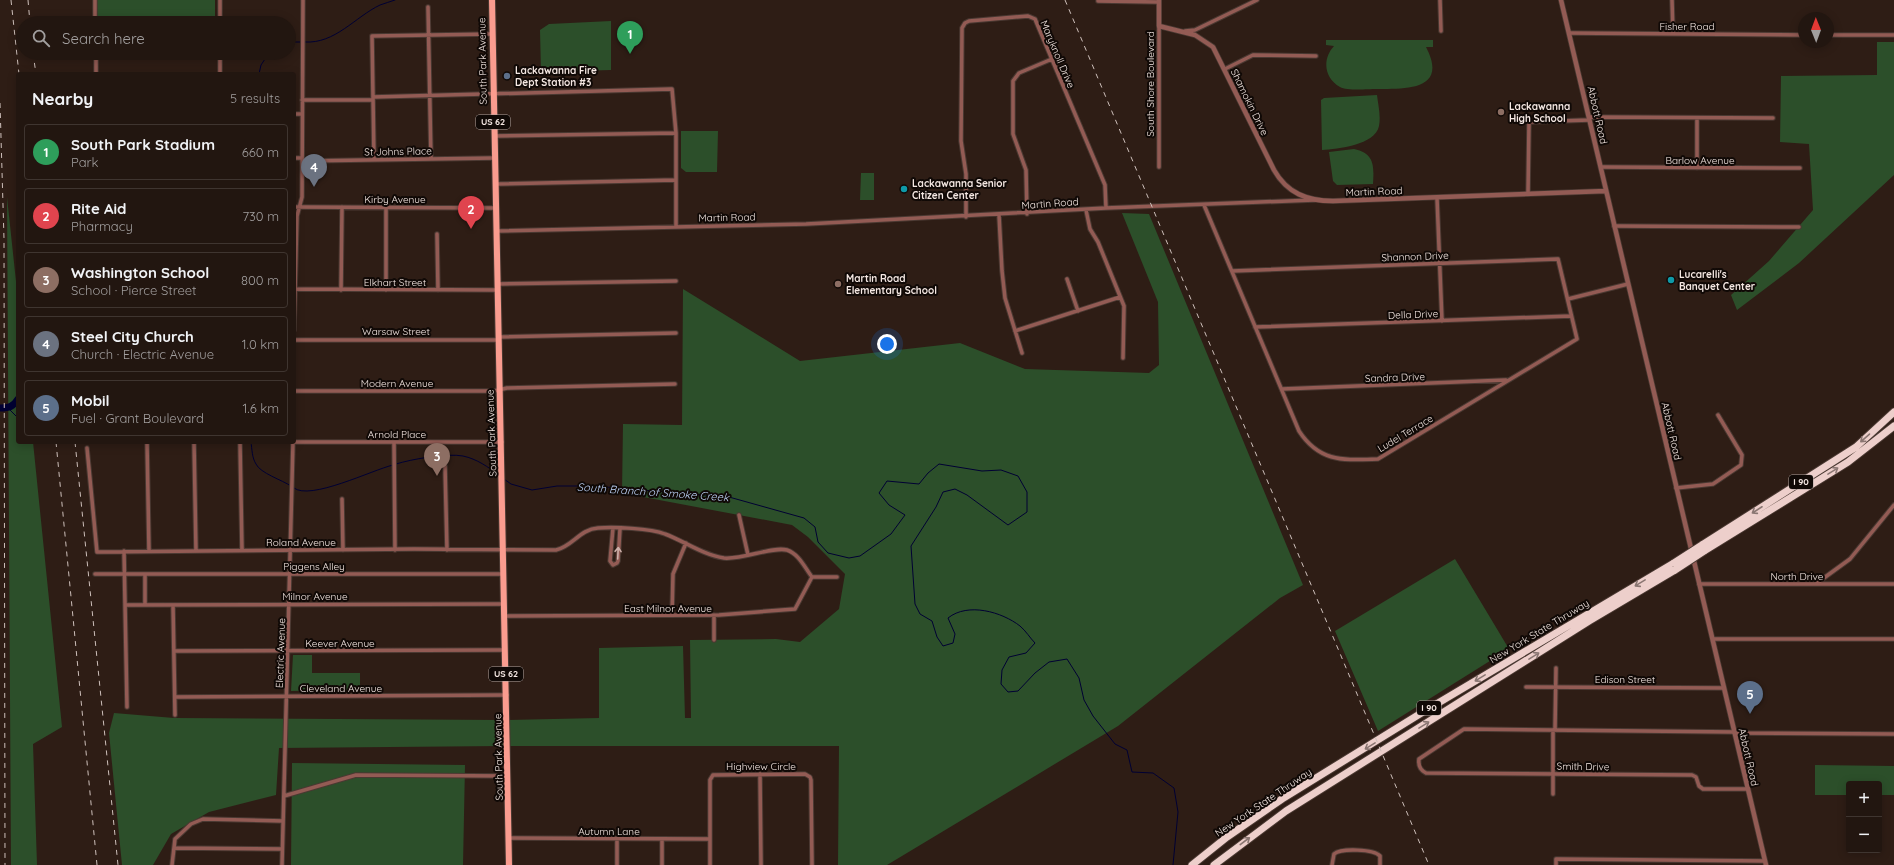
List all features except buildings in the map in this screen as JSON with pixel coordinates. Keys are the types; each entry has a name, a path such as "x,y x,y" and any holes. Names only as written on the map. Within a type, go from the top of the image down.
{"highway":[{"name":"New York State Thruway","path":"1703,548 1856,447 1894,412"},
{"name":"New York State Thruway","path":"1214,865 1286,812 1674,566 1848,462 1894,426"},
{"name":"New York State Thruway","path":"1192,865 1227,837 1282,799 1423,712 1674,566"}],"main road":[{"name":"South Park Avenue","path":"492,3 495,208 503,484 509,865"}],"street":[{"path":"95,0 95,16"},
{"path":"220,0 220,16"},
{"path":"296,216 302,197 303,0"},
{"path":"1184,31 1195,30 1257,0"},
{"path":"1440,0 1441,31"},
{"name":"Abbott Road","path":"1561,0 1765,863"},
{"path":"1672,0 1672,34"},
{"path":"1098,1 1159,1"},
{"name":"South Shore Boulevard","path":"1159,1 1159,168"},
{"path":"428,7 431,159"},
{"name":"Maryknoll Drive","path":"966,217 966,174 961,141 963,25 969,21 1031,17 1035,20 1105,185 1106,208"},
{"name":"Shamokin Drive","path":"1159,26 1184,31 1195,35 1208,43 1216,53 1225,69 1278,177 1292,191 1315,200"},
{"name":"Fisher Road","path":"1569,33 1798,35"},
{"path":"374,159 372,36 492,34"},
{"path":"1834,35 1894,35"},
{"path":"1225,69 1253,55 1316,56"},
{"path":"1027,214 1026,170 1013,134 1013,81 1019,73 1052,59"},
{"path":"96,60 96,72"},
{"path":"220,60 220,72"},
{"path":"302,100 672,89 676,133 676,227"},
{"path":"296,114 302,114"},
{"path":"1697,118 1697,168"},
{"path":"1528,194 1528,122 1589,119 1773,118"},
{"path":"494,136 676,133"},
{"name":"St Johns Place","path":"296,158 494,158"},
{"name":"Barlow Avenue","path":"1601,167 1800,168"},
{"path":"495,184 676,180"},
{"name":"Martin Road","path":"496,231 812,224 1027,214 1106,208 1315,200 1333,201 1437,198 1606,191"},
{"path":"1437,198 1442,321"},
{"name":"Ludel Terrace","path":"1204,205 1300,431 1309,443 1319,452 1339,459 1378,459 1577,339 1568,299"},
{"name":"Kirby Avenue","path":"299,207 495,208"},
{"path":"341,290 342,207"},
{"path":"386,207 386,290"},
{"path":"1086,210 1087,222 1098,242 1124,306 1123,358"},
{"path":"999,215 1005,298 1022,353"},
{"path":"1614,226 1799,227"},
{"path":"437,234 438,290"},
{"name":"Shannon Drive","path":"1232,271 1558,259 1568,299"},
{"path":"1067,279 1078,311"},
{"name":"Elkhart Street","path":"296,289 438,290 676,281"},
{"path":"1568,299 1628,284"},
{"path":"1015,332 1120,297"},
{"name":"Della Drive","path":"1255,327 1571,316"},
{"name":"Warsaw Street","path":"296,340 498,339 676,333"},
{"name":"Sandra Drive","path":"1282,389 1508,380"},
{"name":"Modern Avenue","path":"296,391 500,390 675,384"},
{"path":"1676,488 1712,484 1741,465 1742,455 1718,416"},
{"name":"Arnold Place","path":"296,442 502,442"},
{"path":"394,442 395,550"},
{"path":"146,444 149,551"},
{"path":"194,444 196,551"},
{"path":"240,444 242,550"},
{"name":"Electric Avenue","path":"282,865 293,444"},
{"name":"Roland Avenue","path":"87,448 98,552 242,550 556,550 567,547 589,530 598,528 613,528 654,531 717,556 729,558 781,549 790,551 797,556 812,577"},
{"path":"445,466 447,550"},
{"path":"342,499 343,550"},
{"path":"1816,584 1850,559 1894,505"},
{"path":"739,515 748,555"},
{"path":"613,528 610,562 613,565 617,564 618,561 620,529"},
{"path":"672,616 673,574 686,543"},
{"path":"124,551 127,707"},
{"name":"Piggens Alley","path":"95,574 504,574"},
{"path":"144,575 145,605"},
{"path":"812,577 837,577"},
{"name":"East Milnor Avenue","path":"505,616 714,615 795,609 812,577"},
{"name":"North Drive","path":"1699,584 1894,584"},
{"name":"Milnor Avenue","path":"125,605 505,604"},
{"path":"173,605 175,715"},
{"path":"714,615 714,640"},
{"path":"1713,639 1894,639"},
{"name":"Keever Avenue","path":"174,652 506,650"},
{"path":"1553,794 1556,668"},
{"name":"Edison Street","path":"1526,686 1724,688"},
{"name":"Cleveland Avenue","path":"175,697 507,695"},
{"name":"Smith Drive","path":"1554,730 1464,729 1419,759 1418,764 1420,769 1426,773 1692,775 1696,777 1699,786 1703,789 1747,789"},
{"path":"1554,730 1894,734"},
{"name":"Highview Circle","path":"710,865 711,778 716,774 805,774 810,776 812,865"},
{"path":"760,774 761,865"},
{"path":"284,796 356,775 508,776"},
{"path":"172,865 175,839 191,824 203,819 283,821"},
{"name":"Autumn Lane","path":"509,838 710,839"},
{"path":"617,839 617,865"},
{"path":"662,839 662,865"},
{"path":"174,848 282,849"},
{"path":"1332,865 1334,854 1342,851 1373,851 1380,856 1380,865"},
{"path":"1556,865 1556,859 1765,863"}],"green space":[{"path":"97,0 215,0 215,16 97,16"},
{"path":"611,21 611,70 541,72 540,30 549,24"},
{"path":"1326,40 1433,40 1433,47 1426,47 1432,61 1432,72 1428,80 1411,87 1399,89 1358,90 1343,88 1335,83 1328,74 1326,62 1330,51 1334,46 1326,45"},
{"path":"1877,42 1894,42 1894,175 1799,263 1737,310 1731,295 1769,261 1813,210 1809,144 1780,142 1781,76 1877,75"},
{"path":"1377,95 1380,118 1379,126 1371,138 1355,145 1322,150 1321,100 1324,98"},
{"path":"681,131 718,131 717,172 686,172 681,168"},
{"path":"1354,149 1361,151 1370,157 1373,167 1373,184 1337,185 1333,181 1329,152"},
{"path":"861,173 874,173 874,200 860,200"},
{"path":"7,197 16,281 16,444 33,444 62,727 33,744 37,865 11,865"},
{"path":"1122,213 1149,214 1303,585 1280,598 1118,726 887,865 838,865 839,746 502,746 279,748 276,795 209,812 171,834 153,865 122,865 109,733 114,713 174,718 502,720 599,718 599,648 683,646 685,718 691,718 690,640 776,639 800,642 839,609 845,574 808,537 792,525 622,493 623,424 682,425 683,289 800,361 960,343 1025,369 1149,373 1159,365 1158,302"},
{"path":"1455,559 1509,649 1378,731 1335,631"},
{"path":"293,655 312,655 312,673 360,673 360,690 291,691"},
{"path":"292,763 465,765 463,865 291,865"},
{"path":"1815,765 1894,766 1894,795 1882,795 1882,781 1846,781 1846,795 1815,795"}],"waterway":[{"path":"305,42 326,39 344,29 371,10 395,0"},
{"path":"296,42 302,42"},
{"path":"259,72 261,65 264,60"},
{"name":"South Branch of Smoke Creek","path":"0,408 6,408 16,402"},
{"name":"South Branch of Smoke Creek","path":"8,408 16,416"},
{"name":"South Branch of Smoke Creek","path":"251,444 252,453 258,467 266,473 291,486"},
{"name":"South Branch of Smoke Creek","path":"396,464 430,457 456,455 468,457 478,461 499,475"},
{"name":"South Branch of Smoke Creek","path":"504,479 511,484 532,490 557,486 593,486 729,497 804,518 815,527 818,542 828,553 849,558 860,556 891,534 905,515 889,505 879,493 887,481 919,484 928,473 939,464 982,471 1001,470 1018,476 1027,492 1027,512 1008,525 967,495 955,489 943,492 936,507 911,546 915,604 920,614 932,621 937,637 943,646 953,643 955,634 948,618 956,613 975,610 995,613 1013,621 1020,626 1035,643 1026,653 1009,657 1002,670 1001,684 1008,692 1018,691 1035,673 1049,662 1067,659 1079,678 1084,700 1093,716 1115,744 1127,750 1132,772 1153,773 1174,788 1178,812 1173,865"},
{"name":"South Branch of Smoke Creek","path":"294,488 302,491 313,491 327,488 393,465"}],"railway":[{"path":"11,0 16,46"},
{"path":"28,0 29,16"},
{"path":"1065,0 1429,865"},
{"path":"17,60 19,72"},
{"path":"34,60 36,72"},
{"path":"0,103 4,239 5,865"},
{"path":"56,444 97,865"},
{"path":"75,444 118,865"}],"place":[{"name":"South Park Stadium","path":"630,54"},
{"name":"Lackawanna Fire Dept Station #3","path":"507,76"},
{"name":"Lackawanna High School","path":"1501,112"},
{"name":"Steel City Church","path":"314,187"},
{"name":"Lackawanna Senior Citizen Center","path":"904,189"},
{"name":"Rite Aid","path":"471,229"},
{"name":"Lucarelli's Banquet Center","path":"1671,280"},
{"name":"Martin Road Elementary School","path":"838,284"},
{"name":"Washington School","path":"437,476"},
{"name":"Mobil","path":"1750,714"}]}
